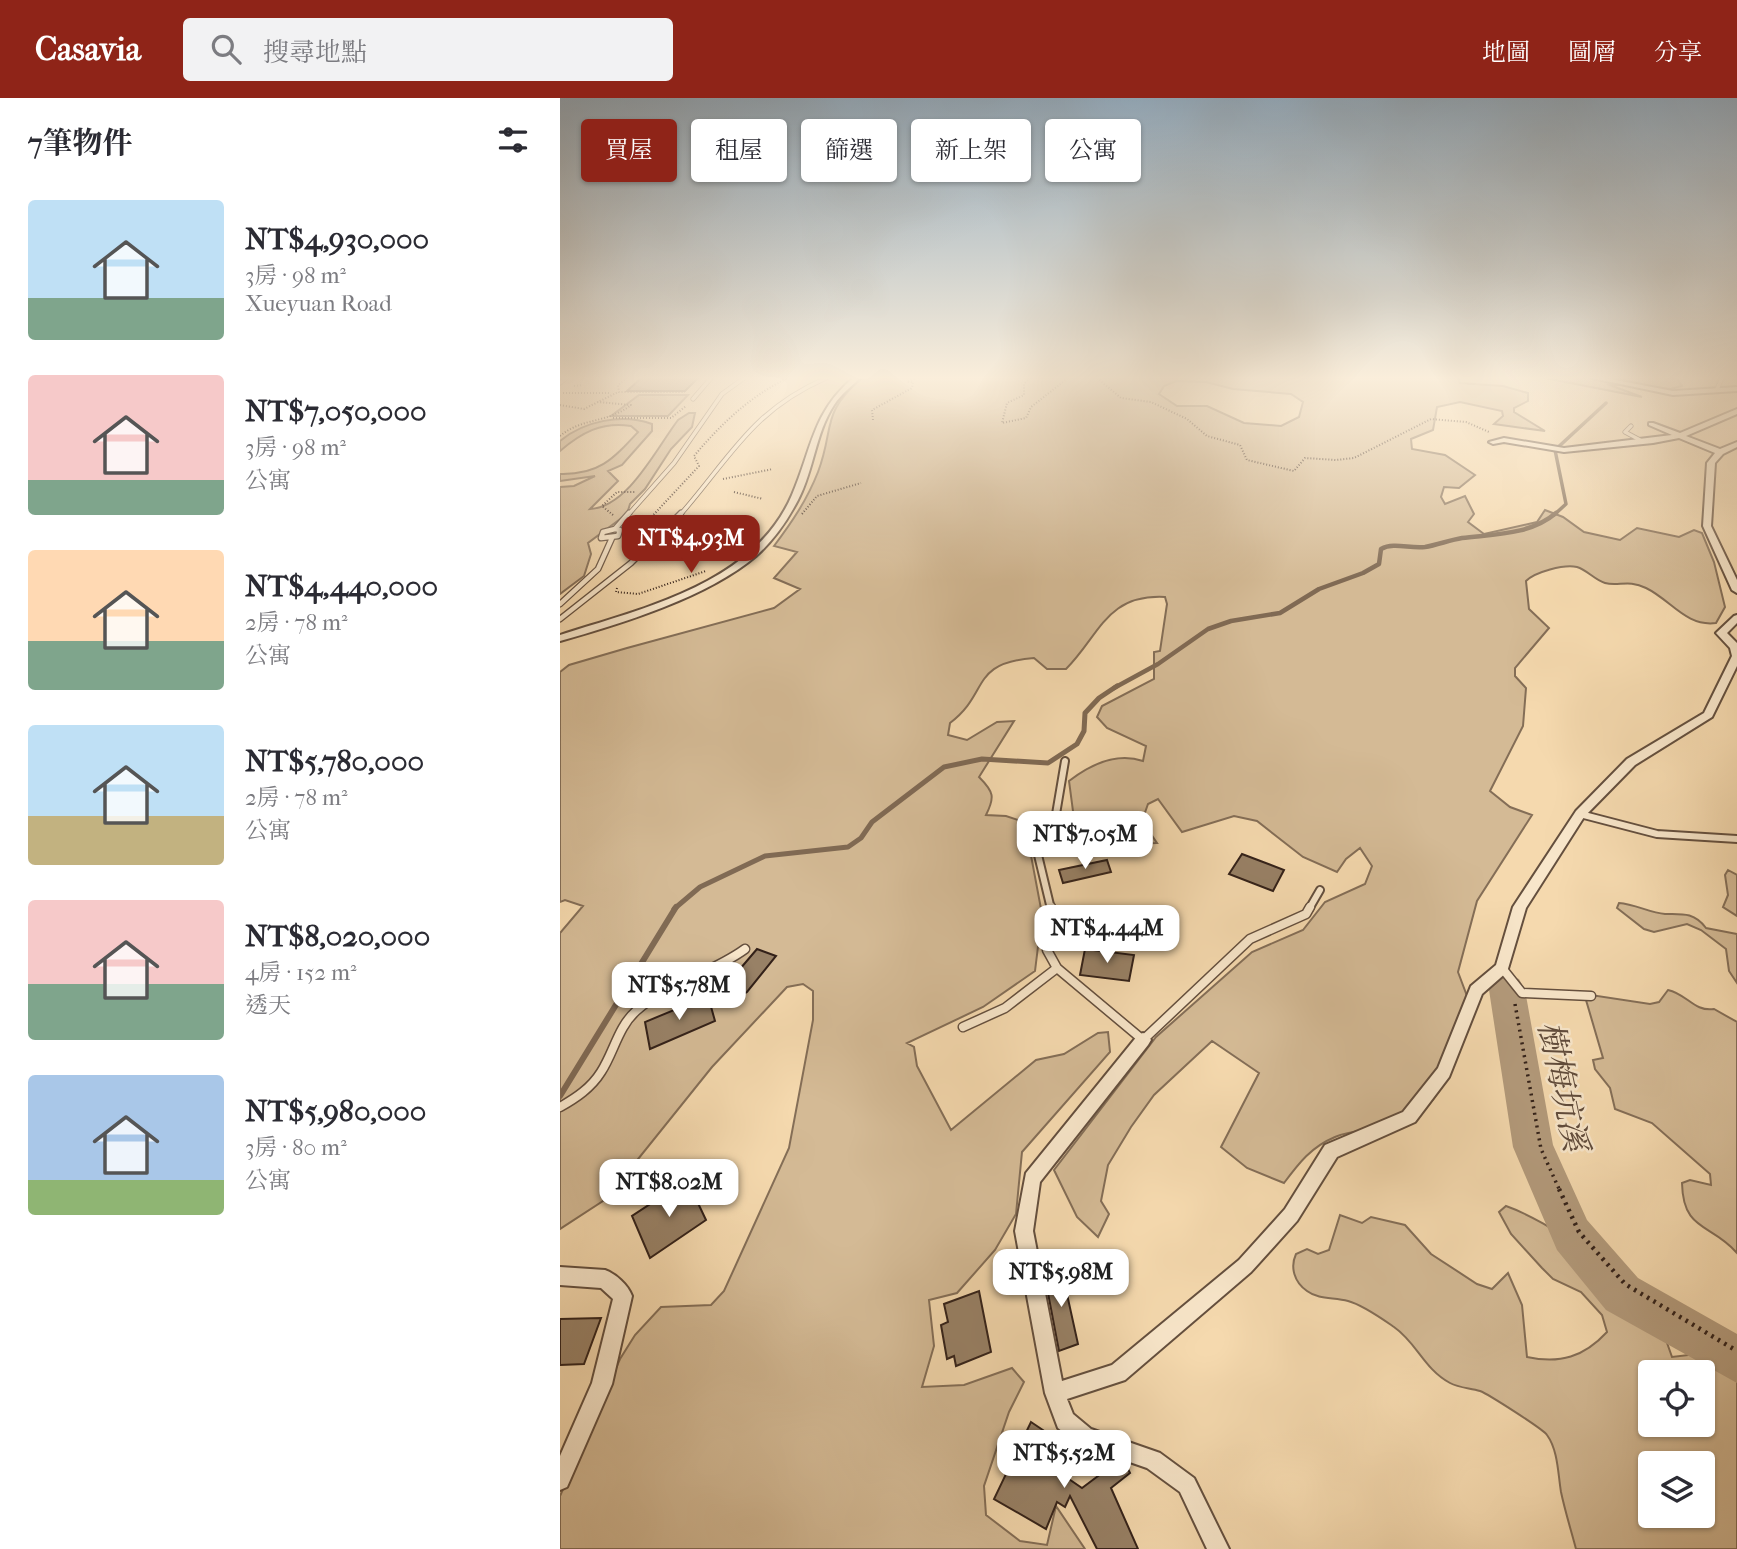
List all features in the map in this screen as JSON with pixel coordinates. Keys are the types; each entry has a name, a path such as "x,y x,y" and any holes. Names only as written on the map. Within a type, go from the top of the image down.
{"street":[{"path":"560,638 701,587 749,558 787,513 812,446"},
{"path":"1538,446 1564,450 1597,446"},
{"path":"1703,446 1720,452"},
{"path":"1733,446 1720,452 1711,463 1707,526 1737,590"},
{"path":"1055,1392 1118,1373 1245,1266 1291,1215 1331,1151 1409,1117 1444,1072 1476,990 1502,968 1520,907 1580,814 1631,762 1708,715 1737,656 1735,647 1721,633 1737,618"},
{"path":"1143,1040 1032,1179 1024,1231 1055,1392 1066,1421 1085,1437 1153,1460 1187,1485 1218,1549"},
{"path":"560,1276 605,1279 623,1296 602,1384 560,1480"}],"lane":[{"path":"612,538 600,535 615,529 649,492 683,446"},
{"path":"560,619 616,577 676,520 734,446"},
{"path":"560,604 598,569 612,538 621,533 615,529"},
{"path":"1065,761 1054,826 1038,855 1052,913 1047,950 1057,968 1143,1040 1250,939 1306,914 1320,890"},
{"path":"1580,814 1653,833 1693,838 1737,839"},
{"path":"560,1108 596,1080 621,1028 635,1012 659,995 733,958 745,949"},
{"path":"963,1027 1005,1007 1057,968"},
{"path":"1502,968 1522,993 1591,996"}],"path":[{"path":"623,547 699,466 694,456 702,446"},
{"path":"1240,446 1247,460 1294,471 1305,458 1352,459 1375,446"},
{"path":"709,480 773,469"},
{"path":"800,516 817,496 862,483"},
{"path":"649,492 617,492 602,506 616,518 634,524 651,520 676,520"},
{"path":"734,492 763,499"},
{"path":"616,592 639,594 712,569"},
{"path":"1522,993 1515,1003 1541,1149 1579,1232 1625,1284 1737,1351"}],"shaded area":[{"path":"625,446 639,446 622,465 608,471 618,481 590,509 604,506 617,498 629,488 661,446 674,446 645,489 630,504 627,514 588,543 591,554 584,576 560,594 560,487 574,486 595,476 560,481 560,474 585,472 604,464"},
{"path":"826,446 1412,446 1412,449 1445,455 1475,475 1459,488 1444,487 1441,497 1445,504 1465,496 1474,514 1468,522 1484,534 1537,522 1545,510 1563,517 1584,532 1620,540 1637,528 1679,537 1694,530 1702,533 1714,562 1725,607 1716,623 1696,621 1646,588 1634,584 1605,583 1577,567 1550,570 1526,581 1529,609 1549,628 1515,668 1515,676 1526,688 1523,726 1490,791 1510,807 1532,815 1477,901 1458,972 1473,1012 1454,1063 1442,1086 1426,1108 1407,1121 1335,1137 1319,1146 1300,1162 1284,1183 1247,1168 1221,1147 1259,1073 1212,1041 1154,1095 1108,1165 1101,1201 1109,1214 1098,1237 1077,1217 1054,1170 1156,1037 1252,952 1303,930 1325,902 1365,884 1372,866 1360,848 1346,859 1337,872 1303,857 1257,821 1234,816 1182,832 1158,799 1148,804 1142,821 1157,843 1087,849 1063,848 1062,831 1073,811 1069,781 1104,761 1123,758 1143,761 1146,746 1107,728 1097,717 1102,706 1154,679 1154,652 1160,651 1167,604 1165,597 1129,602 1117,609 1066,669 1047,669 1034,658 1013,661 989,673 971,701 950,723 948,735 967,740 997,722 1014,721 979,777 992,795 986,815 1006,816 1039,827 1029,845 1042,914 1035,971 983,1007 907,1043 914,1047 917,1066 951,1130 1036,1060 1064,1054 1098,1033 1108,1032 1110,1052 1022,1152 1016,1214 995,1250 957,1293 929,1300 934,1346 922,1387 964,1385 1012,1368 1024,1382 1009,1412 984,1486 986,1515 1020,1541 1047,1545 1056,1506 1085,1549 560,1549 560,1496 620,1359 635,1335 661,1307 711,1305 724,1291 789,1148 813,1020 813,991 803,984 787,987 712,1067 606,1199 560,1229 560,933 583,906 565,900 560,902 560,672 569,665 774,608 800,589 774,578 797,552 774,546 809,492"},
{"path":"1728,870 1737,875 1737,916 1723,907 1728,895 1725,875"},
{"path":"1619,903 1659,913 1687,915 1697,919 1706,928 1737,934 1737,983 1729,971 1726,949 1701,930 1687,924 1654,932 1644,929 1617,908"},
{"path":"1668,990 1701,1008 1714,1009 1737,1022 1737,1253 1693,1219 1687,1210 1682,1183 1690,1180 1711,1185 1710,1174 1652,1123 1615,1109 1610,1088 1595,1069 1593,1060 1603,1058 1586,1000 1591,995 1650,1004 1659,1002"},
{"path":"1506,1206 1543,1223 1570,1241 1625,1298 1660,1323 1672,1357 1697,1354 1737,1365 1737,1549 1576,1549 1561,1492 1555,1455 1547,1435 1480,1391 1453,1385 1441,1377 1402,1333 1378,1316 1354,1303 1312,1294 1299,1283 1294,1274 1296,1254 1307,1249 1318,1254 1329,1250 1340,1215 1362,1223 1371,1217 1405,1225 1431,1254 1477,1284 1492,1289 1508,1273 1522,1305 1527,1357 1561,1359 1580,1353 1598,1341 1607,1332 1602,1315 1581,1292 1553,1279 1511,1234 1499,1212"}],"building":[{"path":"1242,854 1284,870 1273,891 1229,874"},
{"path":"1107,860 1111,872 1063,883 1059,870"},
{"path":"757,949 776,956 747,992 735,999 736,985 728,983"},
{"path":"1085,949 1134,955 1129,981 1080,975"},
{"path":"708,996 715,1021 650,1049 645,1022"},
{"path":"687,1180 706,1220 650,1258 632,1216"},
{"path":"1061,1267 1078,1344 1059,1351 1044,1272"},
{"path":"979,1291 991,1352 956,1366 954,1356 947,1359 941,1325 948,1322 944,1304"},
{"path":"601,1318 584,1364 560,1365 560,1319"},
{"path":"1031,1422 1074,1451 1063,1475 1082,1488 1118,1461 1125,1463 1130,1473 1111,1488 1138,1549 1097,1549 1070,1496 1065,1507 1057,1502 1046,1529 994,1499"}],"waterway":[{"path":"1554,515 1566,504 1555,450 1560,446"},
{"path":"1114,688 1158,664 1208,629 1231,621 1280,613 1319,589 1363,573 1379,564 1381,549 1386,547 1425,547 1462,538 1524,530 1556,513"},
{"path":"676,908 700,887 765,856 848,847 861,838 872,822 944,767 982,759 1048,763 1077,744 1084,731 1085,713 1099,698 1114,688"},
{"path":"560,1096 676,908"},
{"name":"樹梅坑溪","path":"1507,990 1533,1147 1572,1235 1622,1294 1737,1360"}]}
